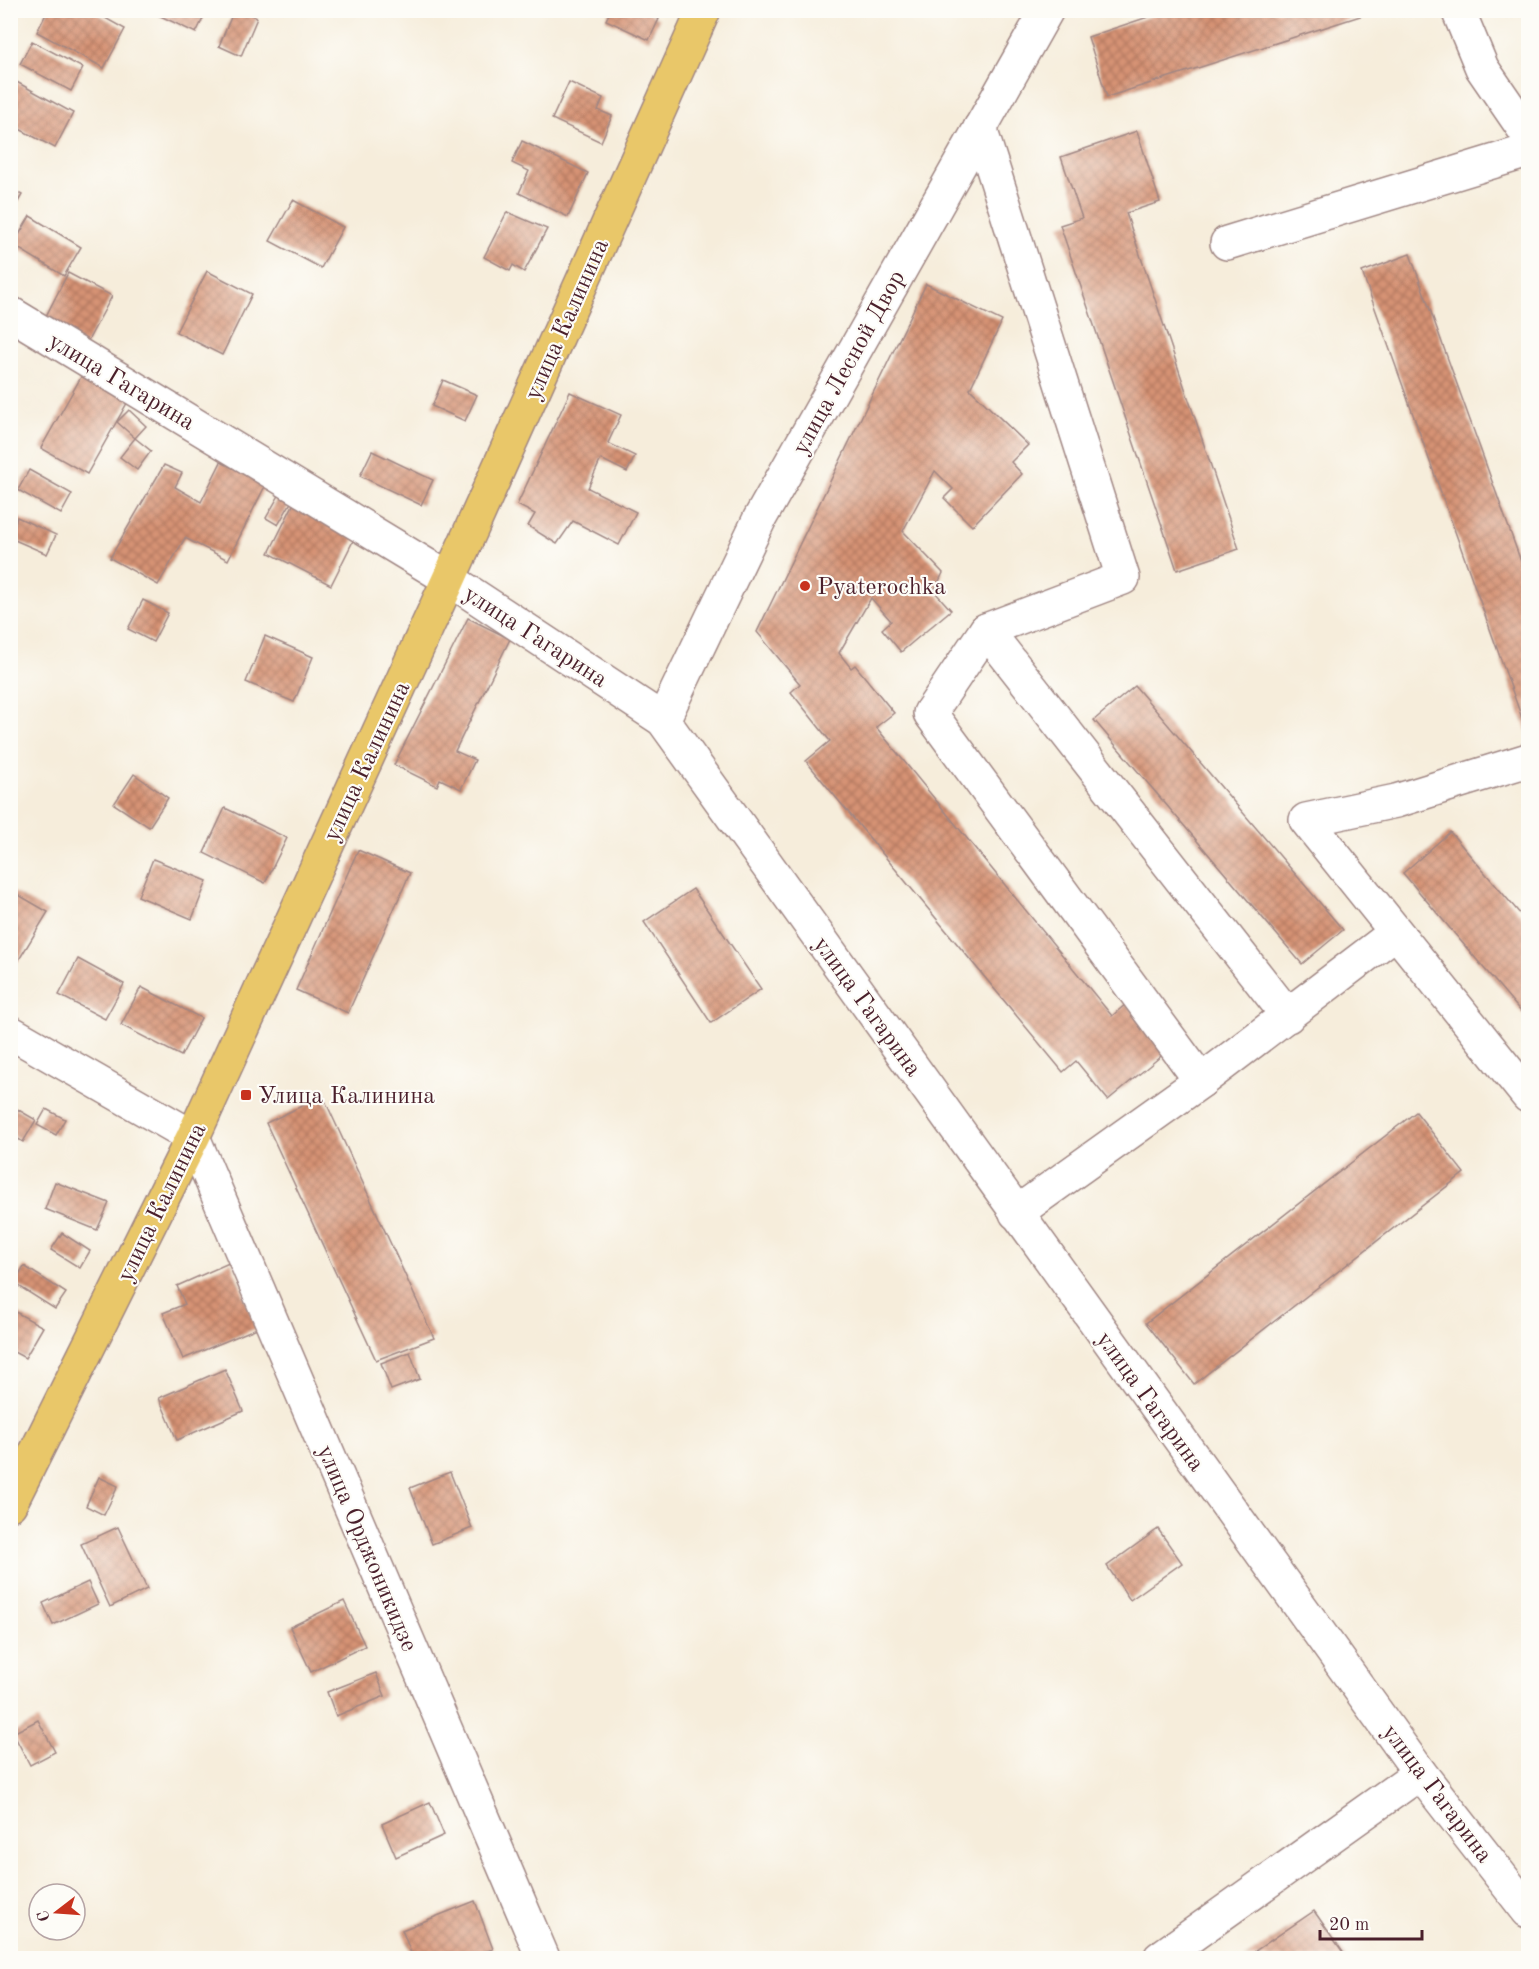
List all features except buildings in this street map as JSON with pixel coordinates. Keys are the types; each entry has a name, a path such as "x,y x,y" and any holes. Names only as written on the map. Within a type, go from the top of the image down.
{"main road":[{"name":"улица Калинина","path":"10,1504 194,1137 449,579 705,10"}],"street":[{"name":"улица Лесной Двор","path":"663,720 760,518 1047,10"},
{"path":"1458,10 1482,68 1528,135"},
{"path":"980,128 1123,578 986,630 930,713 1201,1081"},
{"path":"1227,243 1528,151"},
{"name":"улица Гагарина","path":"10,313 449,579 663,720 1420,1773 1528,1911"},
{"path":"986,630 1288,1016"},
{"path":"1528,760 1396,801 1306,820 1528,1096"},
{"path":"1016,1213 1201,1081 1395,933"},
{"path":"10,1032 194,1137"},
{"name":"улица Орджоникидзе","path":"194,1137 543,1959"},
{"path":"1160,1959 1420,1773"}],"place":[{"name":"Pyaterochka","path":"805,586"},
{"name":"Улица Калинина","path":"246,1095"}]}
